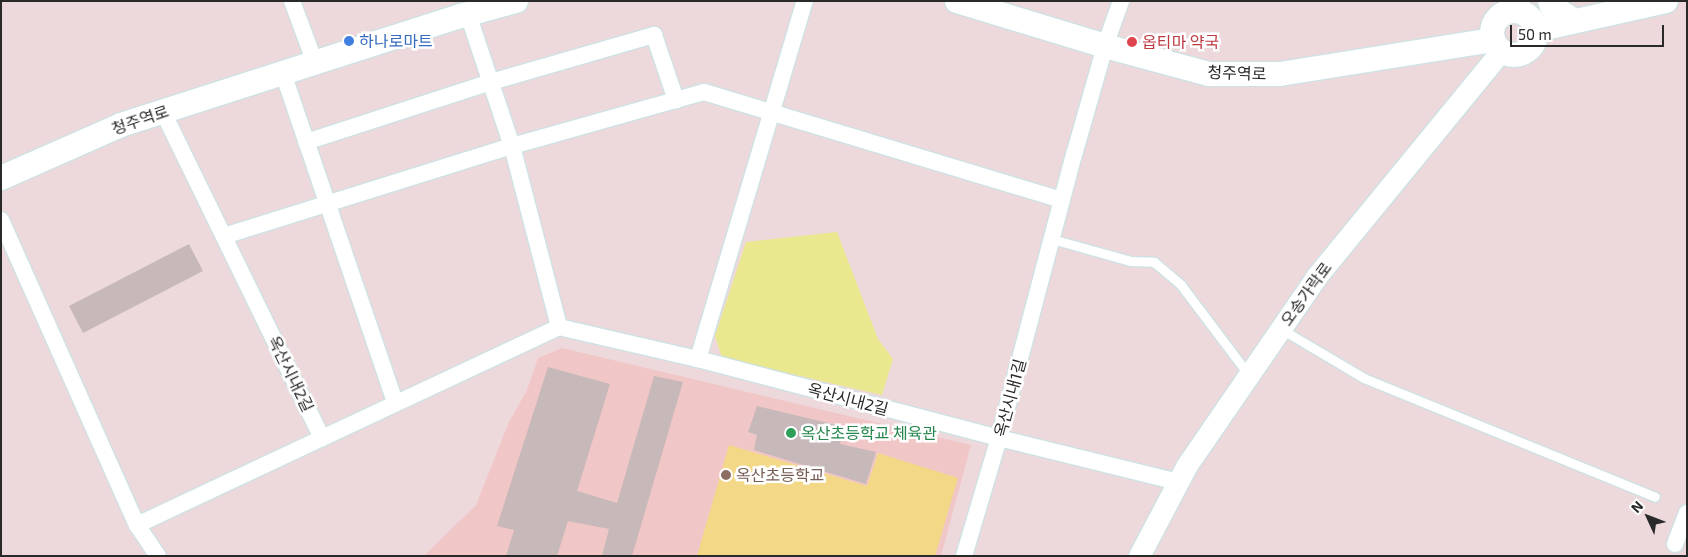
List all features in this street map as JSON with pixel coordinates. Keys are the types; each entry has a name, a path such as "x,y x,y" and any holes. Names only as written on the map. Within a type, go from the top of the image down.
{"main road":[{"name":"청주역로","path":"1,178 122,125 468,14 516,1"},
{"name":"청주역로","path":"957,1 1105,46 1210,74 1280,74 1497,45"},
{"path":"1550,1 1552,7 1574,20"},
{"path":"1536,30 1666,1"},
{"path":"1518,6 1529,17 1536,30 1533,44 1522,54 1515,55 1497,45 1492,33 1497,19 1502,14 1518,6"}],"street":[{"path":"292,1 315,63"},
{"path":"698,359 805,1"},
{"name":"옥산시내1길","path":"964,556 1000,438 1062,200 1105,46 1121,1"},
{"path":"137,525 395,402 559,327 512,146 468,14"},
{"path":"306,142 491,82 654,35 676,100"},
{"name":"오송가락로","path":"1139,556 1187,465 1316,277 1497,45"},
{"path":"283,73 395,402"},
{"path":"224,236 512,146 704,92 1062,200"},
{"name":"옥산시내2길","path":"163,112 322,438"},
{"path":"1,220 137,525 158,556"},
{"name":"옥산시내2길","path":"559,327 698,359 1000,438 1178,482"},
{"path":"1675,544 1687,513"}],"lane":[{"path":"1052,239 1131,261 1154,262 1181,286 1249,375"},
{"path":"1280,329 1364,378 1655,498"}],"shaded area":[{"path":"837,232 878,339 893,359 882,395 722,358 715,336 746,242"},
{"name":"옥산초등학교","path":"562,348 971,445 941,556 424,556 476,505 509,422 527,390 538,358"},
{"path":"729,445 867,486 878,453 958,478 935,556 697,556"}],"building":[{"path":"189,244 203,271 83,333 69,306"},
{"path":"548,367 610,384 577,491 617,503 654,376 683,382 632,556 602,556 609,529 568,521 557,556 506,556 514,530 497,526"},
{"path":"757,406 845,427 840,444 876,452 866,484 754,450 757,435 748,432"}],"place":[{"name":"하나로마트","path":"349,41"},
{"name":"옵티마 약국","path":"1132,42"},
{"name":"옥산초등학교 체육관","path":"791,433"},
{"name":"옥산초등학교","path":"726,475"}]}
